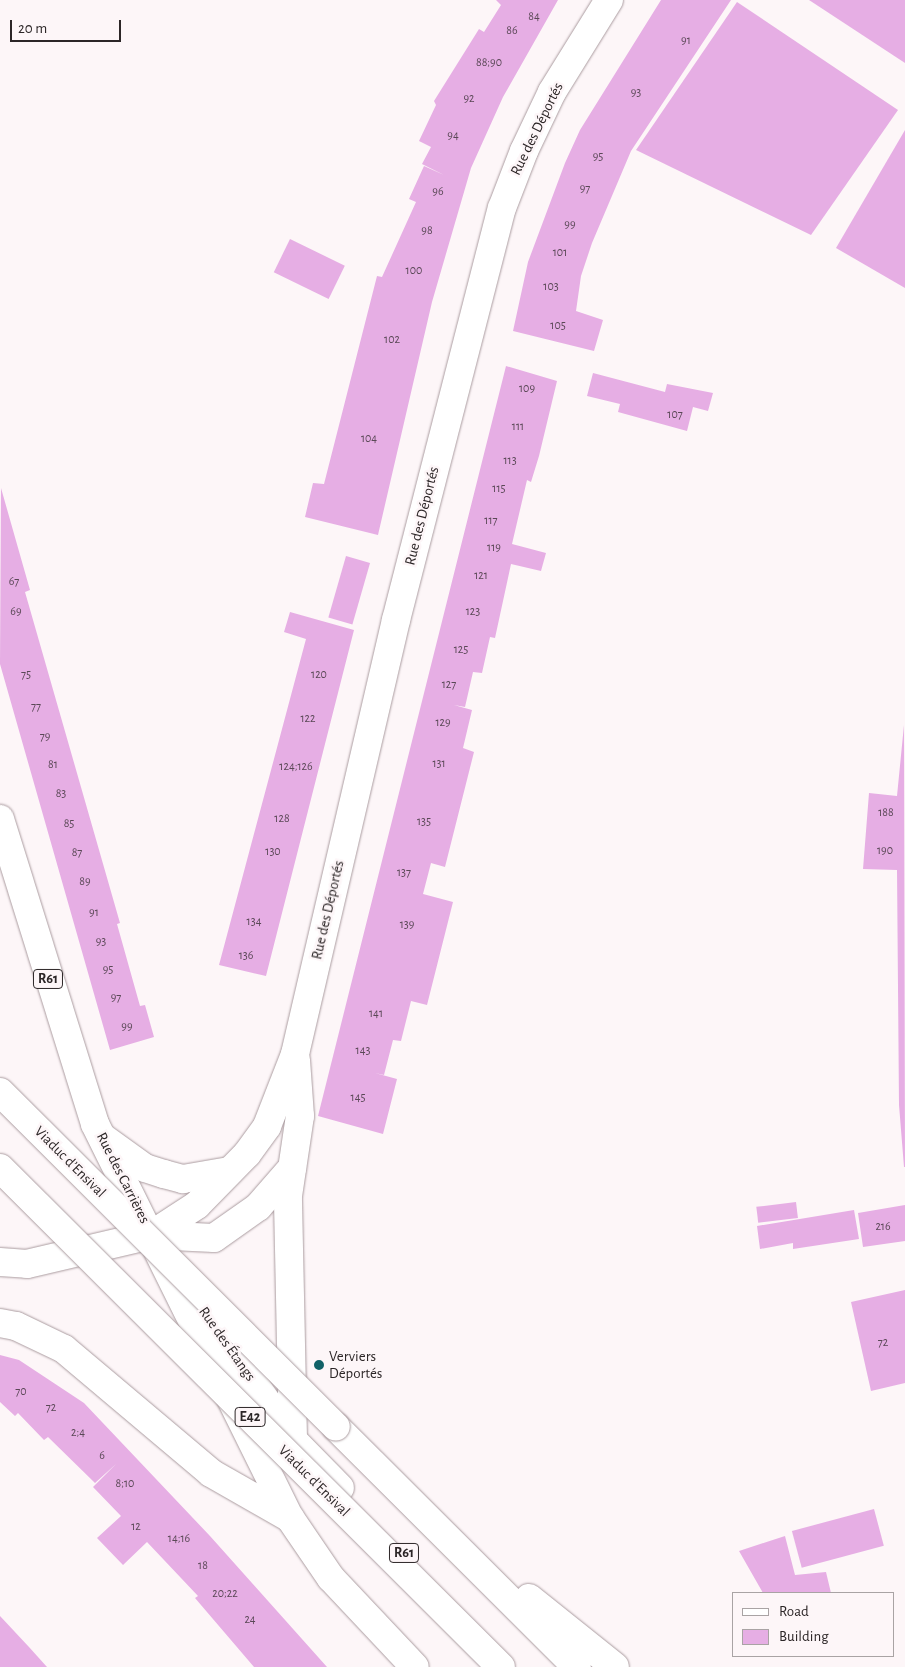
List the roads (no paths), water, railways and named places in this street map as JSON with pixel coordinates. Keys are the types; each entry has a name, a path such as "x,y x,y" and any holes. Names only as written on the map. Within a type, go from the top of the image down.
{"main road":[{"name":"Rue des Déportés","path":"151,1235 197,1205 247,1154 267,1126 295,1054 396,620 502,208 524,151 552,92 609,0"},
{"name":"Rue des Carrières","path":"0,819 68,1043 102,1137 290,1518"},
{"name":"Rue des Déportés","path":"293,1440 288,1196 300,1116 295,1054"},
{"name":"Viaduc d’Ensival","path":"0,1092 439,1527"},
{"path":"102,1137 145,1168 174,1177 183,1179 229,1171"},
{"name":"Viaduc d’Ensival","path":"0,1168 501,1667"},
{"path":"0,1262 27,1264 151,1235 214,1238 258,1207 292,1168"},
{"name":"Rue des Étangs","path":"151,1235 293,1440 514,1667"},
{"path":"0,1323 16,1326 64,1349 211,1473 290,1518"},
{"name":"R61","path":"290,1518 330,1578 415,1667"},
{"path":"439,1527 577,1667"},
{"path":"439,1527 615,1667"}],"place":[{"name":"Verviers Déportés","path":"319,1365"}]}
